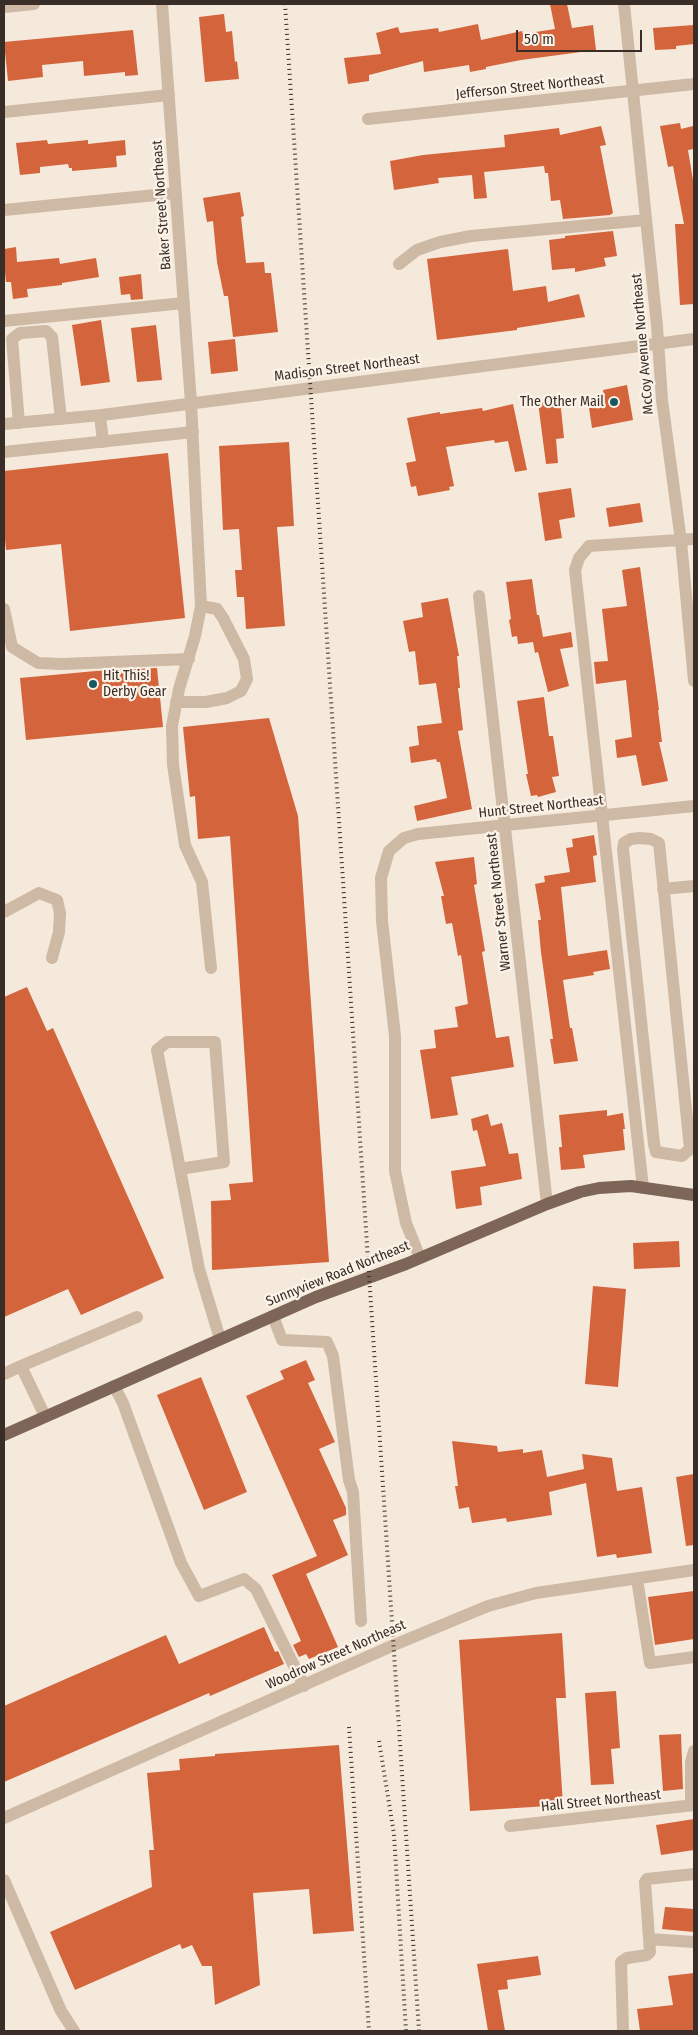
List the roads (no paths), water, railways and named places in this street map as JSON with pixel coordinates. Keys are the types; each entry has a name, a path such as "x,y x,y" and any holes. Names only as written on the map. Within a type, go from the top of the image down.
{"main road":[{"name":"Sunnyview Road Northeast","path":"4,1434 346,1285 420,1258 580,1192 599,1188 630,1186 694,1195"}],"street":[{"path":"4,7 34,4"},
{"name":"Baker Street Northeast","path":"162,4 191,403 201,606 189,659 176,702 172,726 173,765 185,845 202,882 211,968"},
{"name":"McCoy Avenue Northeast","path":"624,4 659,343 662,400 680,541 694,680"},
{"name":"Jefferson Street Northeast","path":"368,118 694,84"},
{"path":"4,112 169,95"},
{"path":"4,210 176,193"},
{"path":"399,264 417,250 440,242 471,236 646,220"},
{"path":"4,321 184,303"},
{"path":"19,423 12,339 20,333 46,331 52,337 61,419"},
{"name":"Madison Street Northeast","path":"4,424 100,415 694,339"},
{"path":"100,415 103,442"},
{"path":"4,452 192,432"},
{"path":"643,1188 575,570 579,558 589,546 694,540"},
{"name":"Warner Street Northeast","path":"479,596 547,1204"},
{"path":"176,702 206,702 227,698 241,691 247,679 244,659 224,618 217,609 201,606"},
{"path":"4,610 12,647 38,662 62,664 189,659"},
{"name":"Hunt Street Northeast","path":"420,1258 406,1223 395,1172 395,1036 382,921 381,878 389,851 404,838 418,834 694,806"},
{"path":"640,838 651,839 659,844 663,889 689,1094 690,1149 682,1156 656,1152 654,1144 623,849 624,843 631,839 640,838"},
{"path":"663,889 694,886"},
{"path":"4,912 39,893 56,900 60,913 60,932 52,958"},
{"path":"180,1169 224,1162 215,1042 167,1042 157,1050 199,1269 220,1339"},
{"path":"273,1316 282,1340 327,1342 333,1356 349,1480 353,1492 361,1621"},
{"path":"4,1374 137,1318"},
{"path":"21,1366 45,1416"},
{"path":"114,1386 123,1403 181,1563 199,1596 244,1579 256,1589 304,1686"},
{"name":"Woodrow Street Northeast","path":"4,1818 394,1645 488,1606 536,1593 694,1570"},
{"path":"637,1578 650,1663 694,1657"},
{"path":"693,1805 691,1762 694,1751"},
{"name":"Hall Street Northeast","path":"510,1826 693,1805"},
{"path":"622,2031 621,1962 627,1958 647,1955 650,1952 645,1882 647,1879 694,1874"},
{"path":"4,1880 61,2010 74,2031"},
{"path":"649,1939 694,1942"}],"railway":[{"path":"285,4 419,2031"},
{"path":"349,1727 369,2031"},
{"path":"379,1741 394,1834 406,2031"}],"place":[{"name":"The Other Mail","path":"614,402"},
{"name":"Hit This! Derby Gear","path":"93,684"}]}
